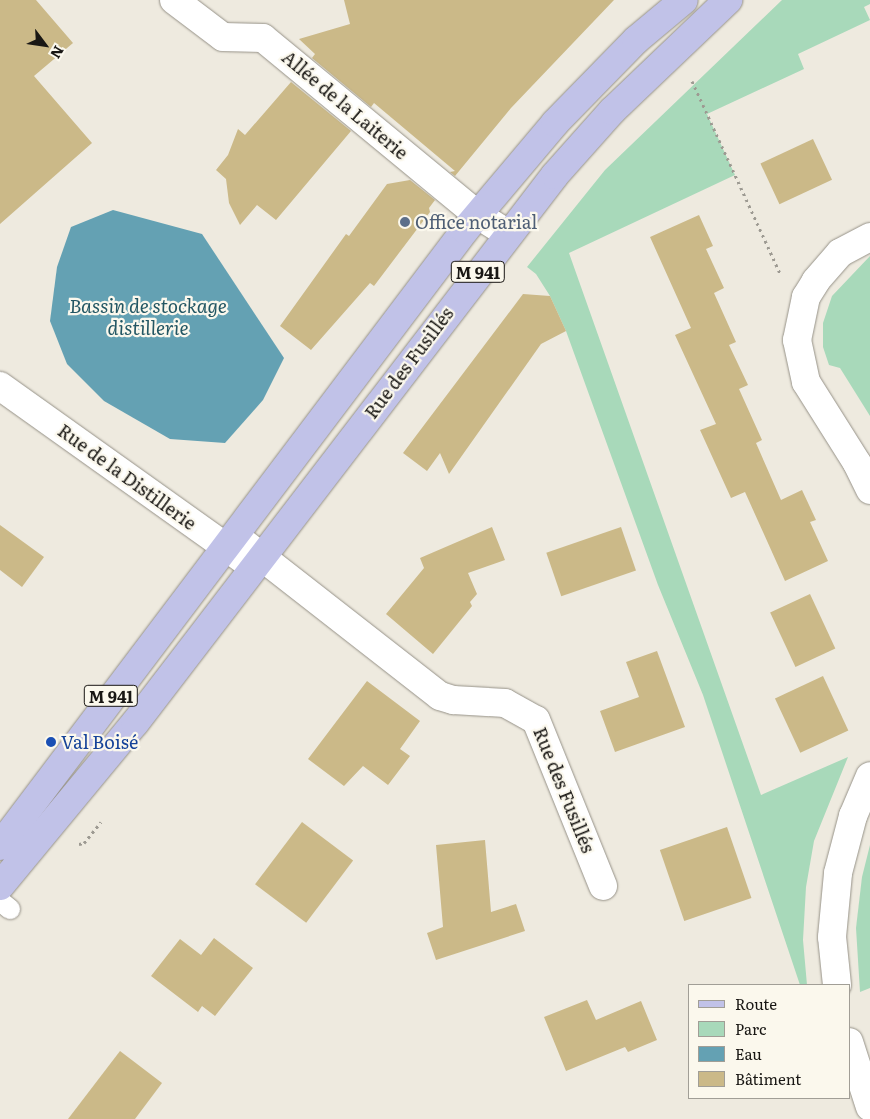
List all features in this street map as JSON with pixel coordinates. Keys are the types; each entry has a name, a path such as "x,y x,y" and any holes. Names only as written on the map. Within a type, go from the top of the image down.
{"main road":[{"name":"Rue des Fusillés","path":"0,846 478,216 568,109 636,40 684,0"},
{"name":"Rue des Fusillés","path":"3,899 507,233 612,111 728,0"}],"street":[{"name":"Allée de la Laiterie","path":"174,0 223,37 263,38 478,216 507,233"},
{"path":"870,237 840,253 806,297 797,340 806,382 857,463 870,490"},
{"name":"Rue de la Distillerie","path":"0,386 258,562"},
{"name":"Rue des Fusillés","path":"258,562 440,696 453,700 505,703 536,720 603,886"},
{"path":"837,984 832,937 838,873 853,816 870,776"},
{"path":"850,1045 870,1107"}],"path":[{"path":"688,72 784,282 806,297"}],"green space":[{"path":"782,0 870,0 870,4 864,7 870,20 798,54 804,69 707,114 735,175 569,253 761,795 848,757 814,841 806,887 803,940 807,984 800,984 703,695 658,585 566,331 550,296 536,274 527,267 605,170"},
{"path":"870,256 870,416 840,368 829,365 823,347 823,323 832,296"},
{"path":"870,845 870,988 860,992 856,928 862,877"}],"water":[{"name":"Bassin de stockage distillerie","path":"113,210 202,234 284,358 263,400 225,443 170,439 104,401 67,364 50,321 57,267 71,227"}],"building":[{"path":"0,0 36,0 73,43 34,76 92,143 0,224"},
{"path":"344,0 614,0 511,108 455,176 450,172 455,171 374,103 371,107 312,58 315,54 299,39 350,24"},
{"path":"291,82 351,131 276,220 257,205 240,225 229,203 226,179 216,170 228,155 238,129 245,135"},
{"path":"813,139 832,180 779,204 760,164"},
{"path":"410,180 435,200 429,208 430,212 374,286 370,283 311,350 280,326 346,234 349,236 387,184"},
{"path":"699,215 713,246 706,249 724,288 714,293 736,342 729,345 748,385 739,389 762,440 756,443 781,500 802,490 816,520 810,522 828,561 785,581 745,492 731,498 700,430 716,424 675,335 691,328 650,237"},
{"path":"523,294 550,296 566,331 541,344 449,474 440,453 427,471 403,453"},
{"path":"0,525 44,557 22,587 0,570"},
{"path":"492,527 505,560 468,573 477,594 470,602 472,606 433,654 386,614 424,568 420,558"},
{"path":"621,527 636,570 561,596 546,553"},
{"path":"810,594 835,648 795,667 770,613"},
{"path":"657,651 685,727 615,752 600,711 639,697 626,662"},
{"path":"823,676 848,730 800,753 775,698"},
{"path":"367,681 420,721 400,749 410,756 388,785 363,766 344,786 308,759"},
{"path":"302,822 353,861 306,923 255,884"},
{"path":"727,827 751,898 684,921 660,850"},
{"path":"485,840 491,912 516,904 525,931 436,960 427,933 443,927 436,845"},
{"path":"214,938 253,968 215,1016 202,1006 198,1012 151,976 180,939 201,955"},
{"path":"587,1000 596,1020 641,1001 657,1040 628,1052 625,1047 566,1071 544,1017"},
{"path":"120,1051 162,1083 135,1119 68,1119"}],"place":[{"name":"Office notarial","path":"405,222"},
{"name":"Val Boisé","path":"51,742"}]}
